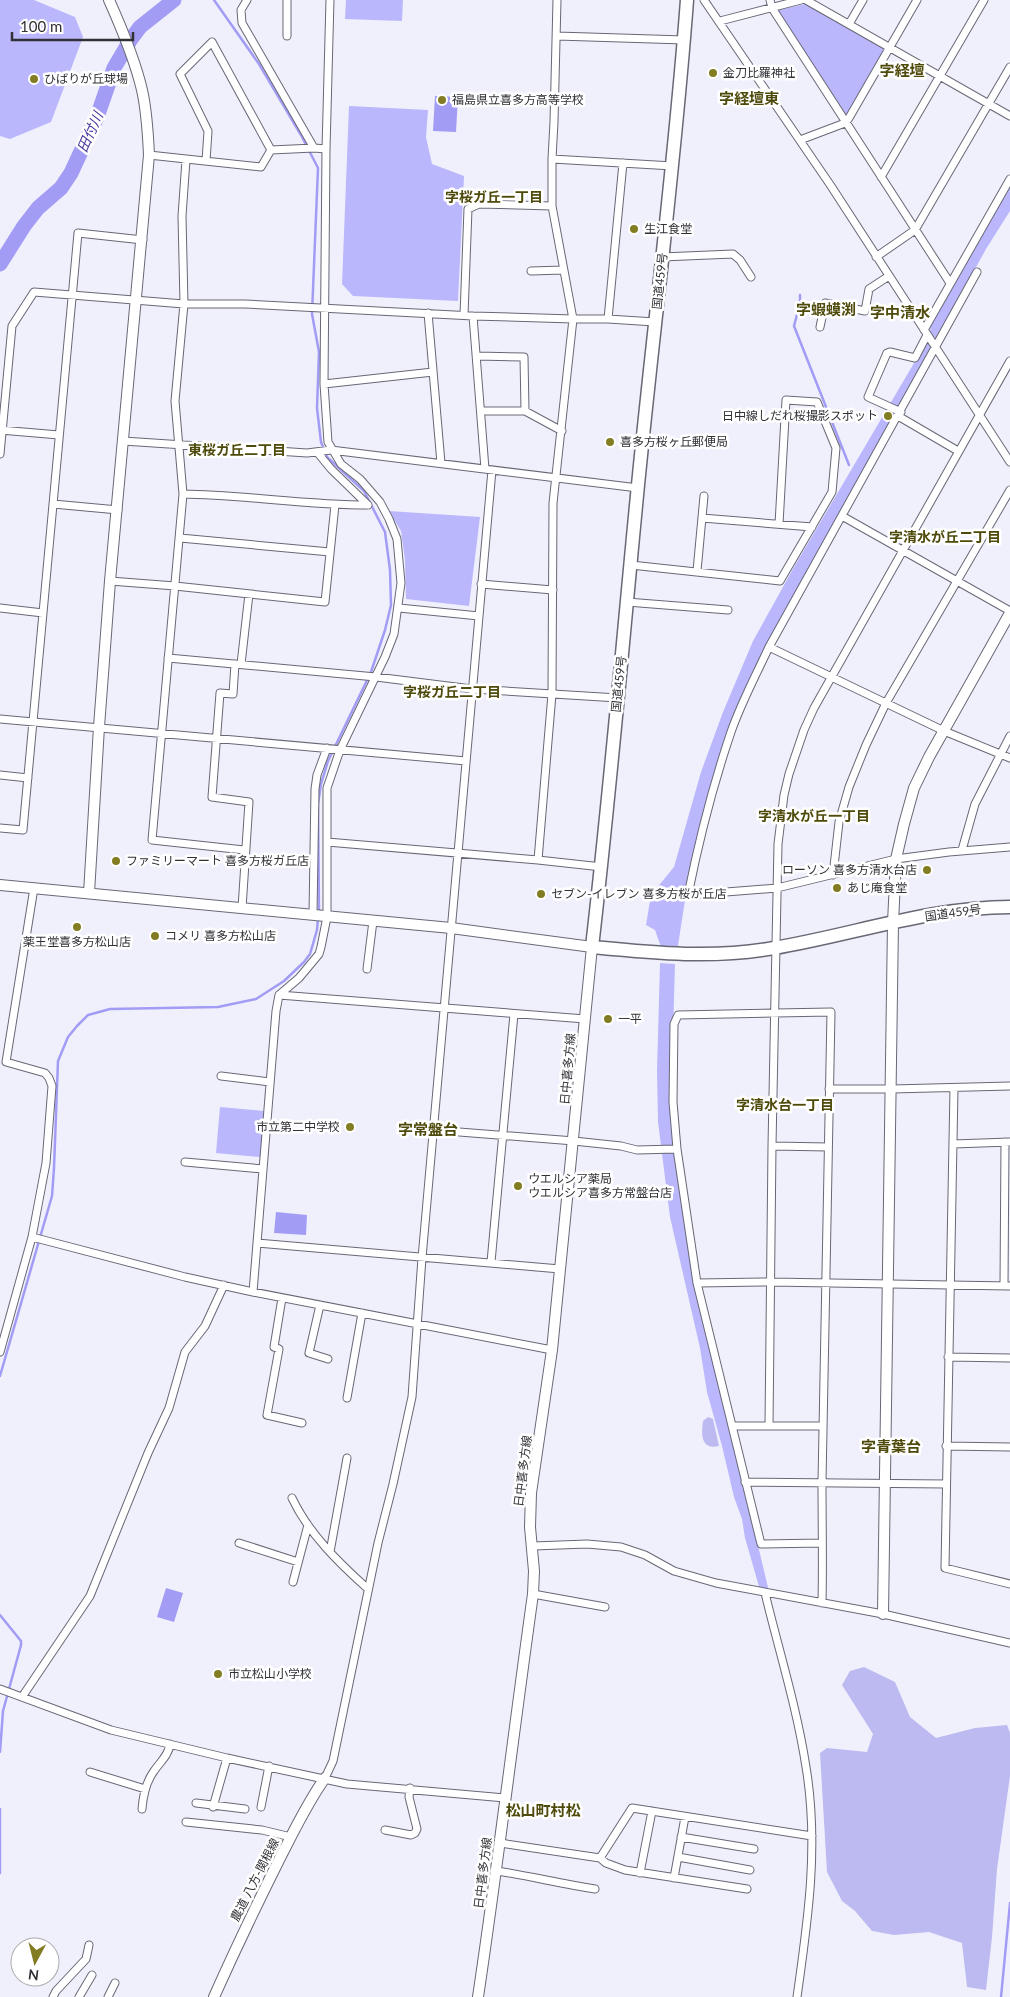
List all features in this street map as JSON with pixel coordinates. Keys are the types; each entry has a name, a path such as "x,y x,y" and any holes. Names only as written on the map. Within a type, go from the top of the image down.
{"highway":[{"name":"国道459号","path":"687,0 602,867 592,947 669,954 706,955 741,953 968,910 1010,907"}],"street":[{"path":"89,893 110,581 143,240 149,155 148,122 142,90 133,60 109,0"},
{"path":"247,0 241,10 242,23 314,148"},
{"path":"287,0 287,36"},
{"path":"253,1292 276,1011 279,995 299,978 319,954 327,917 326,796 330,776 340,750 376,677 394,634 401,582 397,539 389,518 380,502 360,479 341,464 330,450 326,427 324,384 326,149 330,0"},
{"path":"538,860 552,694 553,503 574,320 552,206 557,0"},
{"path":"704,0 800,140 1010,462"},
{"path":"720,21 771,4 801,0"},
{"path":"806,0 1010,116"},
{"path":"849,24 863,0"},
{"path":"800,140 845,123 917,0"},
{"path":"881,177 941,77 984,0"},
{"path":"771,4 845,123 950,283"},
{"path":"557,36 684,40"},
{"path":"206,161 208,132 180,74 212,42 271,150"},
{"path":"876,257 915,230 1010,67"},
{"path":"271,150 326,149"},
{"path":"149,155 261,167 271,150"},
{"path":"186,160 182,216 184,304 175,402 183,494 152,840 244,850"},
{"path":"552,160 672,166"},
{"path":"608,318 623,163"},
{"path":"958,451 868,397 887,353 890,352 914,358 950,283 1010,179"},
{"path":"464,315 468,209 479,204 552,206"},
{"path":"0,828 24,830 78,233 143,240"},
{"path":"662,257 717,253 733,254 740,260 751,277"},
{"path":"531,271 563,270"},
{"path":"977,272 769,648 732,730 712,794 688,895 777,888 896,859 962,850 1010,847"},
{"path":"820,327 825,303 865,311 869,289 888,276"},
{"path":"0,454 12,326 34,292 184,304 326,308 574,320 608,318 655,322"},
{"path":"428,313 441,463"},
{"path":"326,1778 333,1761 368,1589 412,1397 422,1258 482,584 489,469 481,411 473,316"},
{"path":"476,356 524,358 524,411"},
{"path":"768,1426 775,948 779,836 789,774 804,730 831,676 1010,361"},
{"path":"324,384 433,372"},
{"path":"631,565 780,581 832,492 836,448 817,402 786,400 779,524"},
{"path":"481,411 524,411 562,431"},
{"path":"1,430 59,436"},
{"path":"123,442 297,452 330,450 638,488"},
{"path":"183,494 335,505 368,505 316,452"},
{"path":"833,874 839,822 849,787 866,745 886,703 1010,490"},
{"path":"696,571 704,496"},
{"path":"53,504 118,510"},
{"path":"110,581 325,602 335,505"},
{"path":"842,516 1010,612 922,770 914,788 896,859 893,923 883,1614"},
{"path":"702,518 812,527"},
{"path":"180,538 330,552"},
{"path":"482,584 553,590"},
{"path":"242,908 244,850 249,802 212,797 220,693 233,694 248,594"},
{"path":"628,602 728,610"},
{"path":"0,608 43,613"},
{"path":"399,608 478,616"},
{"path":"769,648 944,731 1010,758"},
{"path":"168,658 376,677 472,689 618,698"},
{"path":"0,719 466,761"},
{"path":"962,850 975,804 1010,736"},
{"path":"312,914 315,789 317,775 327,748"},
{"path":"0,775 28,778"},
{"path":"327,842 602,867"},
{"path":"0,885 451,928 592,947"},
{"path":"0,1352 32,1237 46,1163 52,1086 45,1073 6,1062 34,888"},
{"path":"367,969 373,921"},
{"name":"日中喜多方線","path":"478,1997 497,1872 505,1798 533,1594 534,1570 530,1527 531,1493 552,1350 592,947"},
{"path":"279,995 585,1019"},
{"path":"822,1543 761,1544 697,1283 676,1149 673,1102 674,1024 678,1016 831,1012 822,1482 822,1543 822,1604"},
{"path":"491,1262 514,1014"},
{"path":"221,1076 270,1082"},
{"path":"829,1089 892,1090 1010,1086"},
{"path":"954,1088 945,1568 1010,1584"},
{"path":"434,1130 574,1141 621,1146 637,1150 676,1149"},
{"path":"697,1283 889,1283 1007,1286 1008,1142 953,1144"},
{"path":"772,1146 828,1147"},
{"path":"185,1162 263,1168"},
{"path":"32,1237 185,1277 253,1292 552,1350"},
{"path":"257,1244 560,1269"},
{"path":"22,1697 90,1596 148,1454 169,1408 186,1352 205,1326 224,1285"},
{"path":"282,1298 274,1348 280,1349 267,1416 302,1423"},
{"path":"320,1305 310,1353 328,1359"},
{"path":"347,1398 362,1313"},
{"path":"948,1357 1010,1358"},
{"path":"732,1426 823,1426"},
{"path":"946,1446 1010,1447"},
{"path":"330,1552 347,1458"},
{"path":"745,1482 946,1484"},
{"path":"292,1498 308,1525 330,1552 368,1589"},
{"path":"293,1582 308,1525"},
{"path":"239,1543 298,1562"},
{"path":"532,1546 587,1544 621,1547 646,1555 674,1570 716,1582 822,1604 883,1614 1010,1643"},
{"path":"765,1593 804,1758 810,1799 812,1836 811,1894 798,1997"},
{"path":"533,1594 605,1607"},
{"path":"0,1689 111,1730 227,1758 356,1785 410,1788 505,1798"},
{"path":"142,1809 146,1789 153,1772 169,1751 170,1744"},
{"path":"213,1807 227,1758"},
{"path":"261,1807 269,1766"},
{"path":"90,1772 146,1789"},
{"name":"農道 八方-関根線","path":"214,1997 245,1926 316,1791 326,1778"},
{"path":"385,1830 411,1835 415,1833 417,1829 409,1798 410,1788"},
{"path":"196,1803 213,1807 244,1810"},
{"path":"600,1858 632,1808 812,1836"},
{"path":"640,1872 652,1811"},
{"path":"674,1878 685,1817"},
{"path":"186,1822 262,1830 291,1837"},
{"path":"681,1837 754,1850"},
{"path":"500,1843 600,1858 616,1867 747,1889"},
{"path":"678,1857 750,1870"},
{"path":"497,1872 537,1877 595,1888"},
{"path":"53,1997 56,1990 86,1959 89,1945"},
{"path":"79,1997 92,1975"},
{"path":"108,1997 115,1983"}],"shaded area":[{"name":"ひばりが丘球場","path":"0,0 34,0 75,17 83,37 51,122 10,139 0,136"},
{"path":"346,0 403,0 402,21 345,19"},
{"path":"805,4 884,48 848,113 844,116 778,14 779,10"},
{"path":"435,96 458,97 456,132 433,131"},
{"path":"349,106 428,110 426,137 432,164 464,176 458,301 353,296 342,284"},
{"path":"1010,187 1010,211 986,249 937,338 935,338 930,332 931,325"},
{"path":"927,341 931,347 929,352 750,685 690,868 677,952 662,950 655,930 646,925 651,895 674,867 701,772 723,712 753,641 794,567"},
{"path":"389,511 480,517 469,606 406,599 405,560 401,531"},
{"path":"660,963 675,964 671,1104 692,1266 769,1592 760,1590 745,1538 742,1519 734,1497 707,1392 700,1348 670,1217 658,1122 657,1071"},
{"path":"220,1107 264,1111 260,1157 216,1153"},
{"path":"276,1212 307,1215 306,1235 274,1233"},
{"path":"708,1417 713,1419 719,1446 709,1446 702,1436 703,1421"},
{"path":"166,1588 183,1593 174,1622 157,1617"},
{"path":"864,1667 895,1682 910,1717 936,1738 975,1728 1007,1725 1010,1733 1010,1776 997,1869 986,1990 967,1987 962,1943 929,1932 894,1935 872,1931 855,1911 842,1901 827,1872 820,1753 827,1748 867,1752 873,1734 842,1685 850,1671"}],"waterway":[{"name":"田付川","path":"0,264 38,208 61,188 71,173 97,117 114,68 131,39 140,27 174,0"},
{"path":"214,0 259,64 318,168 312,314 319,352 317,408 321,442 327,457 364,491 385,532 390,570 391,605 385,630 371,672 328,761 321,784 318,804 319,913"},
{"path":"800,295 800,303 794,326 849,465"},
{"path":"0,1376 52,1196 58,1061 68,1037 88,1015 110,1009 218,1007 256,999 284,981 304,962 310,954 317,930 318,918"},
{"path":"0,1615 21,1641 3,1711 0,1752"},
{"path":"0,1809 0,1873"},
{"path":"1001,1997 1010,1903"}],"place":[{"name":"金刀比羅神社","path":"713,73"},
{"name":"ひばりが丘球場","path":"34,79"},
{"name":"福島県立喜多方高等学校","path":"442,100"},
{"name":"生江食堂","path":"634,229"},
{"name":"日中線しだれ桜撮影スポット","path":"888,416"},
{"name":"喜多方桜ヶ丘郵便局","path":"610,442"},
{"name":"ファミリーマート 喜多方桜ガ丘店","path":"116,861"},
{"name":"ローソン 喜多方清水台店","path":"927,870"},
{"name":"あじ庵食堂","path":"837,888"},
{"name":"セブン-イレブン 喜多方桜が丘店","path":"541,894"},
{"name":"薬王堂喜多方松山店","path":"77,927"},
{"name":"コメリ 喜多方松山店","path":"155,936"},
{"name":"一平","path":"608,1019"},
{"name":"市立第二中学校","path":"350,1127"},
{"name":"ウエルシア薬局 ウエルシア喜多方常盤台店","path":"518,1186"},
{"name":"市立松山小学校","path":"218,1674"}],"district":[{"name":"字経壇","path":"902,71"},
{"name":"字経壇東","path":"749,99"},
{"name":"字桜ガ丘一丁目","path":"494,197"},
{"name":"字蝦蟆渕","path":"826,310"},
{"name":"字中清水","path":"900,313"},
{"name":"東桜ガ丘二丁目","path":"237,450"},
{"name":"字清水が丘二丁目","path":"945,537"},
{"name":"字桜ガ丘二丁目","path":"452,692"},
{"name":"字清水が丘一丁目","path":"814,816"},
{"name":"字清水台一丁目","path":"785,1105"},
{"name":"字常盤台","path":"428,1130"},
{"name":"字青葉台","path":"891,1447"},
{"name":"松山町村松","path":"543,1811"}]}
